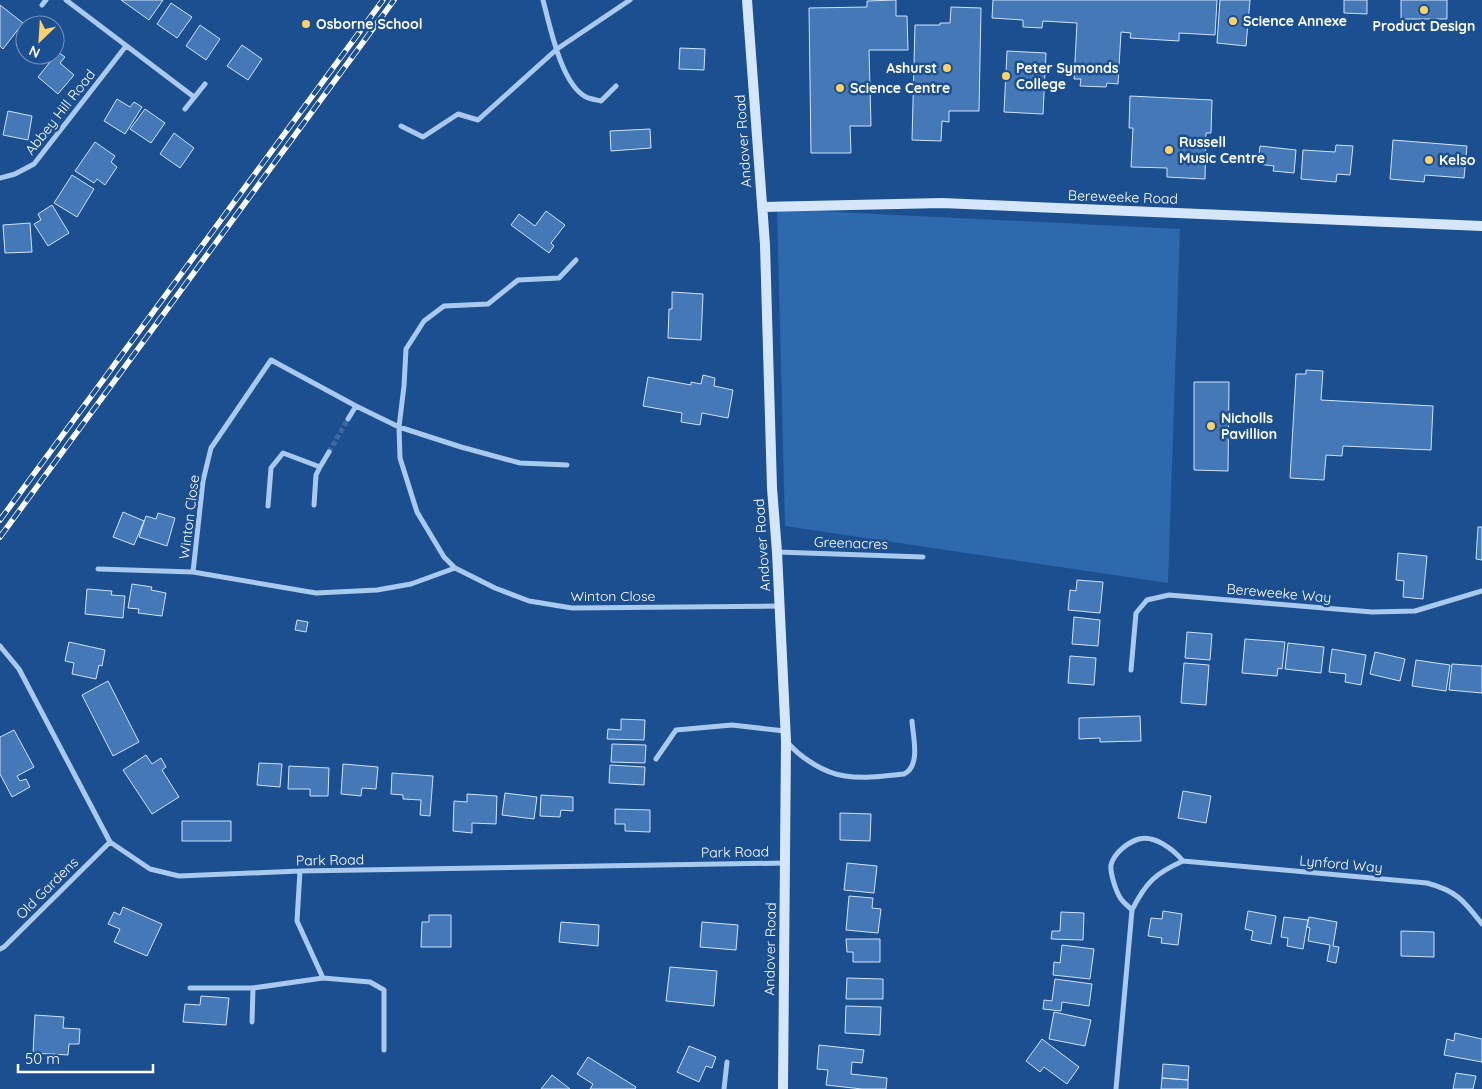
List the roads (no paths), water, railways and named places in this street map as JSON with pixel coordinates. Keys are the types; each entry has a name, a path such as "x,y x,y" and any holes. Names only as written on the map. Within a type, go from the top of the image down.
{"main road":[{"name":"Andover Road","path":"747,0 765,255 772,488 778,552 785,736 783,1089"},
{"name":"Bereweeke Road","path":"762,207 942,204 1482,226"}],"street":[{"path":"66,0 194,97"},
{"path":"543,0 568,80 586,97 601,101 616,86"},
{"path":"401,126 423,137 458,114 478,120 557,49 630,0"},
{"name":"Abbey Hill Road","path":"0,178 15,174 34,164 126,46"},
{"path":"185,109 205,84"},
{"path":"399,427 406,349 424,321 444,306 488,304 518,280 559,278 576,260"},
{"name":"Winton Close","path":"455,568 411,584 376,590 316,593 193,572 203,481 211,448 271,360 399,427 520,463 567,465"},
{"path":"348,419 356,406"},
{"name":"Winton Close","path":"399,427 400,458 417,512 444,556 455,568 495,588 529,601 572,608 779,606"},
{"path":"314,505 316,475 329,452"},
{"path":"268,506 271,468 283,453 320,467"},
{"name":"Greenacres","path":"778,552 923,557"},
{"path":"98,569 193,572"},
{"name":"Bereweeke Way","path":"1130,670 1136,613 1147,600 1154,598 1170,595 1372,612 1415,611 1482,591"},
{"name":"Park Road","path":"0,646 19,669 110,842 150,870 179,876 300,871 785,863"},
{"path":"656,759 676,730 732,725 785,736 796,752 836,774 866,777 904,774 909,772 914,762 912,721"},
{"path":"1116,1089 1132,910 1140,894 1154,877 1169,867 1184,861 1177,852 1156,841 1141,838 1127,844 1117,854 1111,865 1114,885 1121,899 1132,910"},
{"name":"Old Gardens","path":"0,948 4,947 110,842"},
{"name":"Lynford Way","path":"1184,861 1427,883 1446,888 1465,903 1482,924"},
{"path":"300,871 297,921 324,978"},
{"path":"190,988 253,988 324,978 370,982 384,990 384,1050"},
{"path":"252,1022 253,988"},
{"path":"724,1089 727,1062"}],"tunnel":[{"path":"329,452 348,419"}],"railway":[{"path":"0,520 383,0"},
{"path":"0,537 394,0"}],"place":[{"name":"Product Design","path":"1424,10"},
{"name":"Science Annexe","path":"1233,21"},
{"name":"Osborne School","path":"306,24"},
{"name":"Ashurst","path":"947,68"},
{"name":"Peter Symonds College","path":"1006,76"},
{"name":"Science Centre","path":"840,88"},
{"name":"Russell Music Centre","path":"1169,150"},
{"name":"Kelso","path":"1429,160"},
{"name":"Nicholls Pavillion","path":"1211,426"}]}
